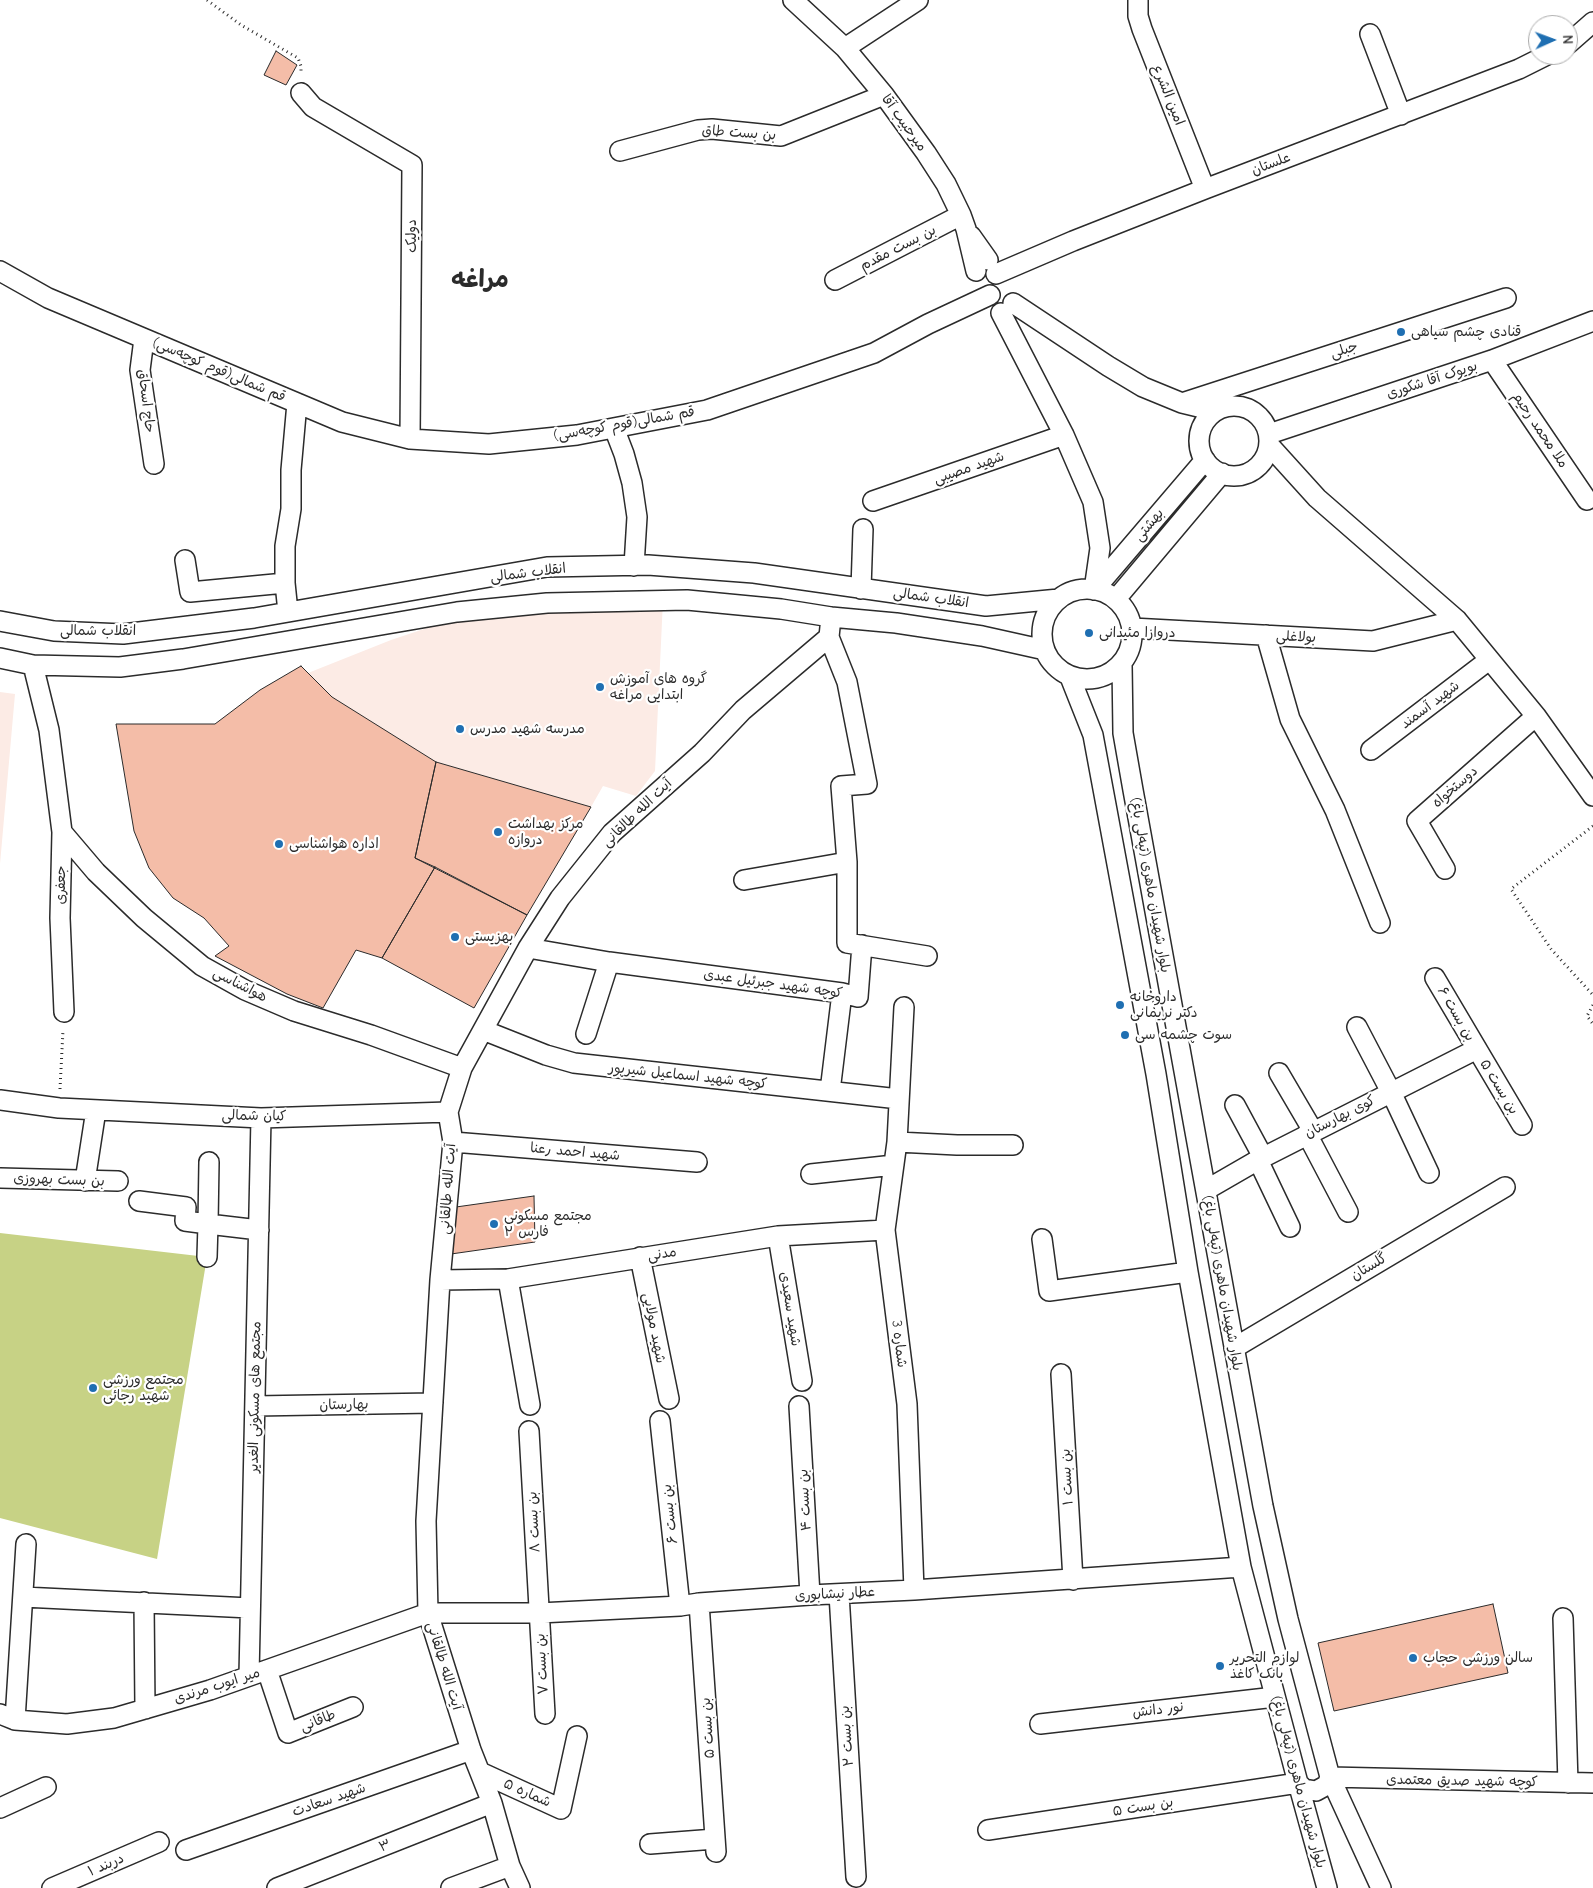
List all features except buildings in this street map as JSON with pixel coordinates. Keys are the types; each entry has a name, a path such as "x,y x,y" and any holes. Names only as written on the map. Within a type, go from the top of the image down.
{"street":[{"name":"میرحبیب آقا","path":"793,0 846,48 884,95 946,184 986,268"},
{"path":"846,48 918,0"},
{"name":"امین الشرع","path":"1138,0 1138,16 1142,29 1205,189"},
{"path":"1578,35 1593,22"},
{"path":"1370,34 1401,115"},
{"name":"علستان","path":"986,268 1073,241 1528,64"},
{"name":"دولیک","path":"302,93 314,107 412,165 410,440"},
{"name":"بن بست طاق","path":"620,151 698,130 712,129 781,136 884,95"},
{"name":"بن بست مقدم","path":"835,280 963,222"},
{"path":"986,268 990,295 1007,308 1143,387 1182,403 1215,411"},
{"path":"986,268 1007,308 1093,502 1100,548 1094,590"},
{"name":"قم شمالی(قوم کوچه‌سی)","path":"0,271 48,298 342,422 410,440 489,444 577,435 706,410 874,353 928,324 990,295"},
{"name":"جبلی","path":"1182,403 1506,298"},
{"name":"بویوک آقا شکوری","path":"1269,439 1593,322"},
{"name":"حاج اسحاق","path":"144,339 140,370 154,464"},
{"name":"ملا محمد رحیم","path":"1492,360 1587,500"},
{"path":"288,612 285,583 285,546 291,509 291,470 296,403"},
{"path":"1231,406 1248,408 1258,414 1265,423 1269,439 1266,455 1260,464 1252,471 1237,475 1215,470 1205,460 1200,450 1199,439 1207,418 1215,411 1231,406"},
{"path":"614,428 632,483 638,517 634,566"},
{"name":"شهید مصیبی","path":"873,500 1064,436"},
{"path":"1269,439 1317,498 1457,620 1536,716 1593,796"},
{"name":"بهشتی","path":"1094,590 1205,460"},
{"name":"بهشتی","path":"1116,599 1222,473"},
{"path":"861,589 863,529"},
{"path":"185,560 190,592 285,583"},
{"name":"انقلاب شمالی","path":"0,621 54,631 123,634 254,618 547,567 634,566 754,573 986,606 1059,599"},
{"path":"1076,590 1094,590 1116,599 1126,612 1132,628 1132,641 1129,653 1122,664 1111,673 1098,679 1084,680 1070,677 1055,666 1045,650 1042,636 1044,622 1050,609 1059,599 1076,590"},
{"path":"0,658 33,665 120,667 174,660 457,612 547,603 687,600 896,623 982,636 1045,650"},
{"path":"831,617 829,637 847,682 867,784 841,786 847,862 847,943 927,956"},
{"name":"بولاغلی","path":"1132,628 1373,641 1457,620"},
{"path":"1266,635 1290,719 1335,810 1380,923"},
{"name":"آیت الله طالقانی","path":"520,1888 510,1866 492,1804 471,1750 428,1613 426,1521 440,1280 453,1142 448,1112 462,1068 528,948 560,898 612,833 702,752 743,710 829,637"},
{"name":"شهید آسمند","path":"1371,750 1490,660"},
{"name":"بلوار شهیدان ماهری (تپه‌لی باغ)","path":"1122,664 1123,733 1263,1506 1288,1619 1330,1777 1381,1888"},
{"name":"جعفری","path":"33,665 49,730 62,832 60,918 64,1012"},
{"name":"بلوار شهیدان ماهری (تپه‌لی باغ)","path":"1070,677 1092,736 1156,1074 1188,1272 1241,1567 1327,1887"},
{"name":"دوستخواه","path":"1445,870 1417,821 1536,716"},
{"name":"هواشناسی","path":"62,832 96,872 144,918 202,966 245,990 294,1011 371,1035 462,1068"},
{"path":"744,880 847,862"},
{"name":"کوچه شهید جبرئیل عبدی","path":"528,948 609,962 842,993 858,997 862,945"},
{"path":"586,1034 609,962"},
{"name":"بن بست ۶","path":"1435,978 1476,1049"},
{"path":"830,1091 842,993"},
{"name":"شماره 3","path":"904,1007 898,1142 885,1230 907,1404 914,1590"},
{"path":"1357,1027 1391,1092 1429,1173"},
{"name":"کوچه شهید اسماعیل شیرپور","path":"483,1030 546,1055 574,1063 899,1099"},
{"name":"کوی بهارستان","path":"1206,1190 1260,1158 1476,1049"},
{"name":"بن بست ۵","path":"1476,1049 1522,1125"},
{"path":"1279,1073 1310,1132 1348,1212"},
{"name":"کیان شمالی","path":"0,1100 59,1108 261,1118 448,1112"},
{"path":"1235,1105 1290,1227"},
{"path":"85,1181 96,1110"},
{"name":"مجتمع های مسکونی الغدیر","path":"258,1673 250,1608 261,1118"},
{"name":"شهید احمد رعنا","path":"453,1142 697,1162"},
{"path":"898,1142 957,1145 1013,1144"},
{"path":"207,1257 209,1162"},
{"path":"811,1174 894,1165"},
{"name":"بن بست بهروزی","path":"0,1178 118,1181"},
{"name":"گلستان","path":"1234,1348 1505,1187"},
{"path":"139,1201 186,1207 185,1221 258,1230"},
{"name":"مدنی","path":"440,1280 508,1279 778,1236 885,1230"},
{"name":"شهید سعیدی","path":"778,1236 802,1381"},
{"path":"1042,1239 1049,1291 1188,1272"},
{"name":"شهید مولایی","path":"640,1257 669,1400"},
{"path":"508,1279 530,1405"},
{"name":"بن بست ۱","path":"1061,1374 1073,1580"},
{"name":"بهارستان","path":"255,1406 433,1403"},
{"name":"بن بست ۴","path":"799,1406 810,1595"},
{"name":"بن بست ۶","path":"660,1421 680,1606"},
{"name":"بن بست ۸","path":"529,1431 539,1613"},
{"path":"8,1717 23,1597 26,1544"},
{"name":"عطار نیشابوری","path":"428,1613 539,1613 680,1606 810,1595 1073,1580 1241,1567"},
{"name":"بن بست ۲","path":"839,1594 856,1877"},
{"path":"23,1597 250,1608"},
{"path":"144,1602 145,1709"},
{"name":"بن بست ۵","path":"650,1844 716,1846 699,1603"},
{"name":"میر ایوب مرندی","path":"8,1717 67,1724 114,1718 258,1673 428,1613"},
{"name":"بن بست ۷","path":"539,1613 545,1714"},
{"path":"1563,1618 1568,1783"},
{"name":"طاقانی","path":"258,1673 288,1733 353,1707"},
{"name":"نور دانش","path":"1040,1724 1275,1697"},
{"name":"شماره ۵","path":"480,1772 562,1809 577,1736"},
{"name":"شهید سعادت","path":"186,1850 471,1750"},
{"name":"بن بست ۵","path":"988,1830 1298,1784 1304,1789 1316,1791 1327,1784 1330,1777"},
{"name":"کوچه شهید صدیق معتمدی","path":"1330,1777 1593,1783"},
{"path":"0,1808 46,1787"},
{"name":"۳","path":"277,1888 492,1804"},
{"name":"دربند ۱","path":"52,1888 159,1842"},
{"path":"451,1888 510,1866"}],"path":[{"path":"208,0 241,25 298,58 302,66 302,93"},
{"path":"1593,826 1511,889 1551,949 1593,995"},
{"path":"1593,1005 1587,1016 1593,1024"},
{"path":"59,1108 64,1012"}],"shaded area":[{"path":"663,600 655,771 636,796 603,786 591,807 436,762 332,697 308,673 391,640 454,619"},
{"path":"0,692 15,694 0,864"}],"green space":[{"name":"مجتمع ورزشی شهید رجائی","path":"0,1233 207,1257 157,1559 0,1518"}],"place":[{"name":"قنادی چشم سیاهی","path":"1401,332"},
{"name":"دروازا مئیدانی","path":"1089,633"},
{"name":"گروه های آموزش ابتدایی مراغه","path":"600,687"},
{"name":"مدرسه شهید مدرس","path":"460,729"},
{"name":"مرکز بهداشت دروازه","path":"498,832"},
{"name":"اداره هواشناسی","path":"279,844"},
{"name":"بهزیستی","path":"455,937"},
{"name":"داروخانه دكتر نریمانی","path":"1120,1005"},
{"name":"سوت چشمه سی","path":"1125,1035"},
{"name":"مجتمع مسکونی فارس ۲","path":"494,1224"},
{"name":"مجتمع ورزشی شهید رجائی","path":"93,1388"},
{"name":"سالن ورزشی حجاب","path":"1413,1658"},
{"name":"لوازم التحریر بانک کاغذ","path":"1220,1666"}],"district":[{"name":"مراغه","path":"480,280"}]}
